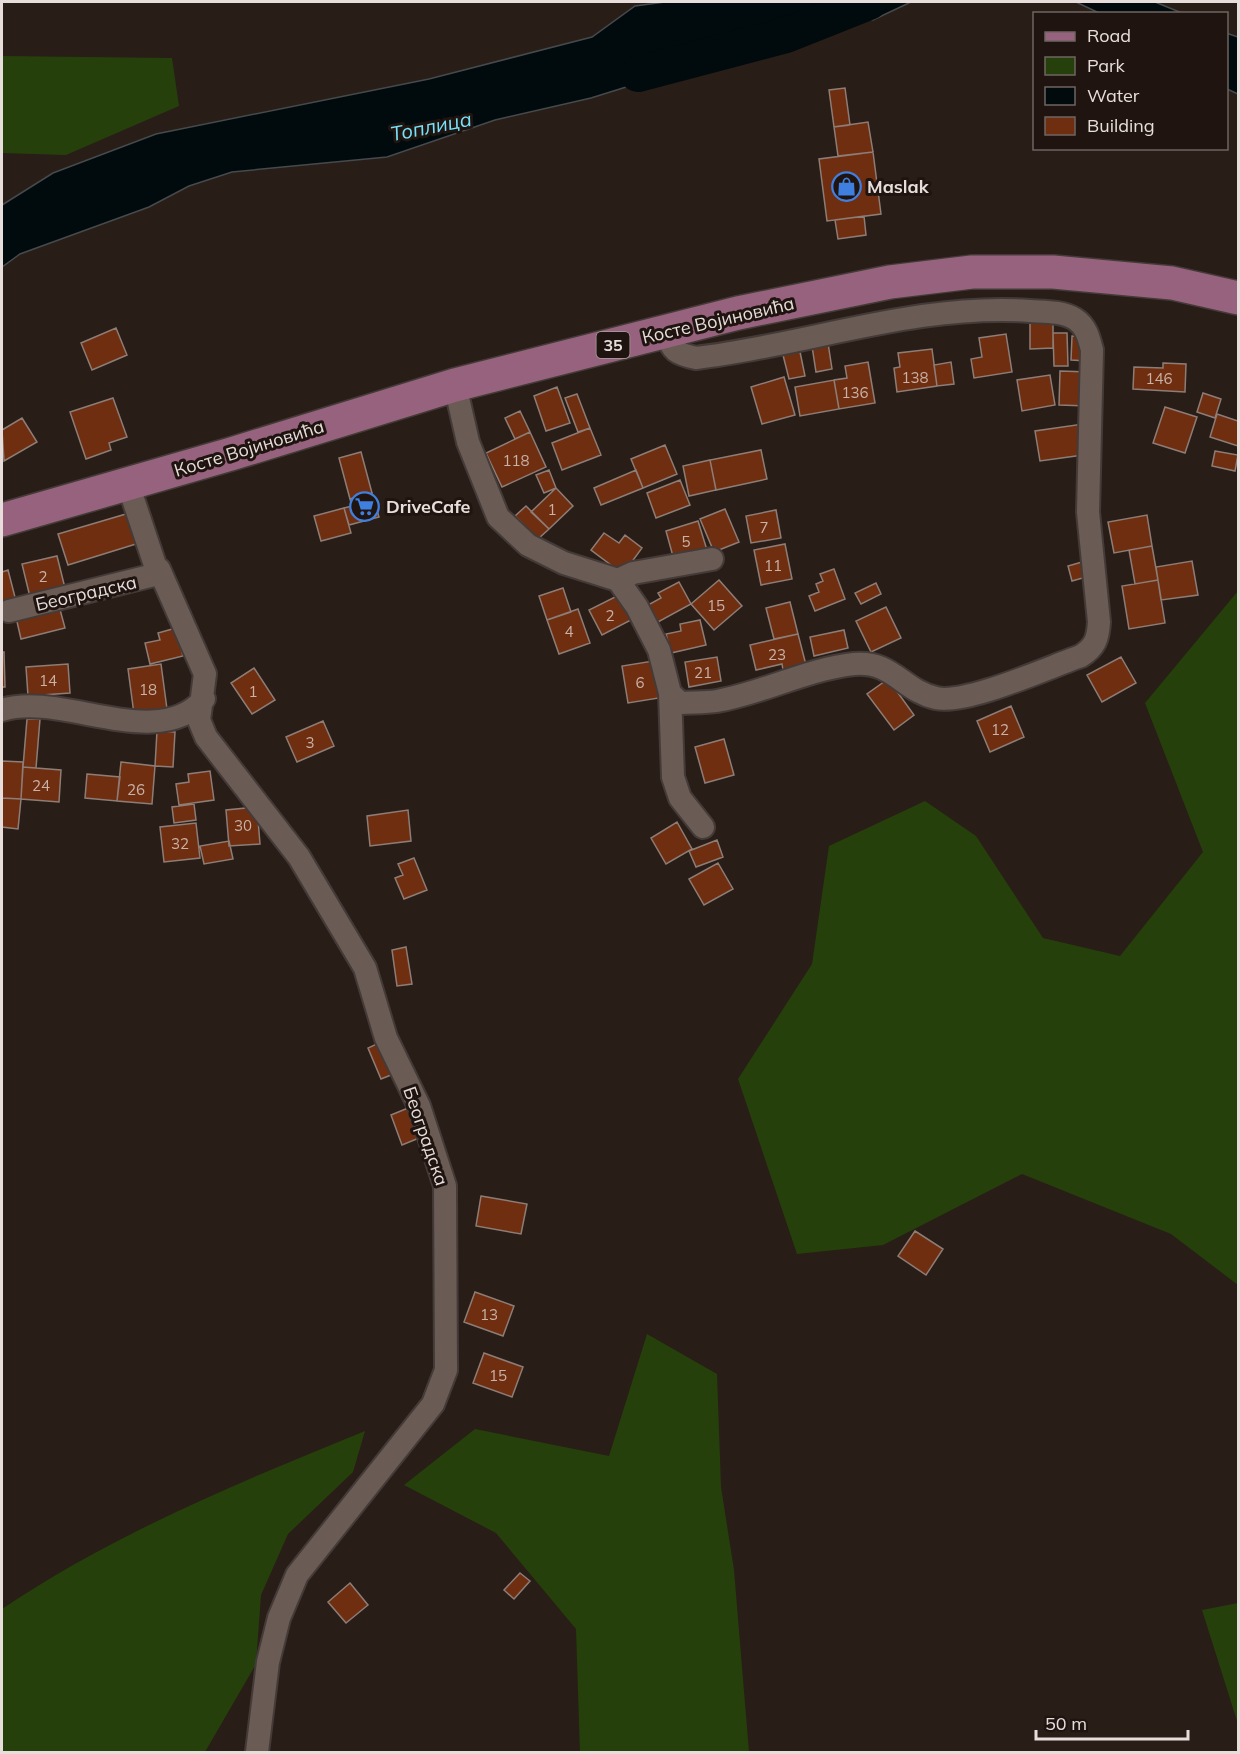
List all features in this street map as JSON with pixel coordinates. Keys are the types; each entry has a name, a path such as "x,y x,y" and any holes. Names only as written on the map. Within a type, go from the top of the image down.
{"main road":[{"name":"Косте Војиновића","path":"2,520 455,385 738,313 890,282 972,272 1053,272 1172,283 1239,298"}],"street":[{"path":"666,332 670,348 679,355 696,358 874,323 993,309 1058,313 1073,318 1089,337 1092,350 1088,512 1099,622 1098,639 1081,656 970,696 938,699 915,691 885,667 871,663 813,672 717,701 680,703 670,693"},
{"path":"455,385 468,442 498,517 528,545 564,562 618,580 637,607 659,650 670,693 673,777 680,798 703,827"},
{"name":"Београдска","path":"128,484 159,569 205,674 200,720 206,737 299,857 365,968 386,1038 419,1106 445,1186 446,1370 433,1404 297,1575 279,1618 268,1662 257,1752"},
{"path":"618,580 633,573 712,560"},
{"name":"Београдска","path":"9,611 154,577 159,569"},
{"path":"2,710 37,705 137,721 185,715 204,699"}],"green space":[{"path":"2,56 172,58 179,106 66,155 2,153"},
{"path":"1238,591 1238,1285 1171,1234 1022,1174 883,1245 797,1254 738,1079 812,964 829,846 925,801 976,836 1043,938 1120,956 1203,852 1145,703"},
{"path":"647,1334 717,1374 721,1487 734,1570 749,1752 580,1752 576,1629 496,1533 404,1485 475,1429 609,1456"},
{"path":"365,1431 353,1472 288,1534 261,1595 256,1664 205,1752 2,1752 2,1609 45,1581 134,1533 225,1490"},
{"path":"1238,1603 1238,1724 1202,1610"}],"water":[{"path":"665,2 911,2 873,20 829,13 774,28 702,52 655,78 591,98 495,120 387,157 232,172 189,186 149,207 20,254 2,267 2,205 53,173 156,134 429,79 592,37 635,6"},
{"path":"1076,2 1155,2 1180,12 1097,12"},
{"path":"1228,34 1238,37 1238,94 1228,89"}],"building":[{"path":"845,88 850,125 834,127 829,90"},
{"path":"868,122 873,152 838,156 834,127"},
{"path":"873,152 881,214 827,221 819,159"},
{"path":"864,216 866,235 838,239 835,220"},
{"path":"1030,316 1053,316 1053,348 1030,349"},
{"path":"116,328 127,355 92,370 81,343"},
{"path":"1053,333 1067,333 1068,366 1054,366"},
{"path":"1006,334 1012,372 974,378 971,359 982,357 979,338"},
{"path":"1072,336 1087,337 1087,361 1071,360"},
{"path":"828,343 832,369 816,372 812,346"},
{"path":"799,347 805,376 789,379 782,351"},
{"path":"932,349 937,386 897,392 894,368 900,367 898,353"},
{"path":"868,362 875,403 839,409 834,380 847,378 845,366"},
{"path":"951,362 954,384 937,386 934,365"},
{"path":"1163,363 1186,364 1185,392 1133,389 1134,367 1163,368"},
{"path":"1060,371 1089,372 1088,406 1059,405"},
{"path":"1050,375 1055,405 1022,411 1017,380"},
{"path":"784,377 795,415 762,424 751,387"},
{"path":"834,380 839,409 800,416 795,387"},
{"path":"557,387 570,423 546,431 534,396"},
{"path":"1203,393 1221,399 1215,418 1197,412"},
{"path":"577,394 590,428 578,432 565,398"},
{"path":"113,398 127,437 109,443 111,450 86,459 70,412"},
{"path":"1165,407 1197,417 1185,453 1153,443"},
{"path":"520,411 530,432 515,439 505,418"},
{"path":"1217,414 1238,421 1238,446 1210,437"},
{"path":"22,418 37,442 4,461 2,430"},
{"path":"1083,424 1083,455 1040,461 1035,431"},
{"path":"590,428 601,455 562,470 552,443"},
{"path":"530,432 546,467 502,487 486,453"},
{"path":"665,445 677,474 643,488 631,459"},
{"path":"761,450 767,479 716,490 710,460"},
{"path":"1215,451 1238,455 1235,471 1212,466"},
{"path":"361,452 372,493 350,499 339,458"},
{"path":"710,460 716,490 689,496 683,466"},
{"path":"549,470 556,488 544,493 536,475"},
{"path":"636,470 643,488 601,505 594,488"},
{"path":"680,480 690,505 656,518 647,493"},
{"path":"556,488 573,506 549,529 531,512"},
{"path":"372,493 379,517 349,525 344,508 352,506 350,499"},
{"path":"526,506 549,529 538,539 515,516"},
{"path":"344,508 351,533 321,541 314,516"},
{"path":"725,509 739,542 714,552 700,519"},
{"path":"776,510 781,538 751,543 746,516"},
{"path":"126,514 136,544 68,565 58,534"},
{"path":"1147,515 1152,546 1114,553 1108,522"},
{"path":"698,521 707,550 674,560 666,531"},
{"path":"604,533 619,543 625,535 642,548 623,574 591,550"},
{"path":"785,544 792,579 761,585 754,550"},
{"path":"1152,546 1158,580 1135,584 1129,550"},
{"path":"57,556 65,588 30,597 22,564"},
{"path":"1089,560 1093,575 1072,581 1068,566"},
{"path":"1192,561 1198,595 1161,600 1156,567"},
{"path":"834,569 845,599 815,611 809,596 819,592 816,584 823,581 820,574"},
{"path":"8,570 16,601 2,604 2,572"},
{"path":"719,580 742,606 714,630 691,604"},
{"path":"1158,580 1165,623 1129,629 1122,586"},
{"path":"679,582 691,604 658,622 648,605 661,598 658,593"},
{"path":"876,583 881,594 861,604 855,593"},
{"path":"563,588 571,612 547,620 539,596"},
{"path":"619,595 631,620 602,635 589,610"},
{"path":"58,602 65,628 21,639 15,613"},
{"path":"790,602 798,634 774,639 766,608"},
{"path":"886,607 901,638 871,652 856,621"},
{"path":"578,609 590,643 559,654 547,620"},
{"path":"700,620 706,645 671,653 666,634 681,631 680,624"},
{"path":"176,628 183,656 150,664 145,643 160,640 158,633"},
{"path":"844,630 848,648 814,656 810,637"},
{"path":"798,634 806,665 783,670 782,664 756,670 750,645"},
{"path":"2,652 4,652 5,687 2,687"},
{"path":"717,657 721,681 689,687 685,662"},
{"path":"1121,657 1136,683 1102,702 1087,675"},
{"path":"653,661 659,698 628,703 622,666"},
{"path":"68,664 70,693 28,696 26,667"},
{"path":"161,664 167,709 134,714 128,669"},
{"path":"254,668 275,700 252,714 231,683"},
{"path":"888,679 914,715 894,730 867,694"},
{"path":"1011,706 1024,737 990,752 977,721"},
{"path":"27,719 40,719 36,768 23,767"},
{"path":"323,721 334,746 297,762 286,737"},
{"path":"157,731 175,732 173,767 155,766"},
{"path":"724,739 734,775 705,783 695,747"},
{"path":"2,761 23,762 21,799 2,798"},
{"path":"121,762 155,766 152,804 117,801"},
{"path":"23,767 61,770 59,802 21,799"},
{"path":"210,771 214,800 179,805 176,784 189,782 188,774"},
{"path":"87,774 120,777 117,801 85,798"},
{"path":"2,798 21,799 18,829 2,827"},
{"path":"194,804 196,820 174,823 172,807"},
{"path":"257,807 260,844 229,846 226,810"},
{"path":"408,810 411,841 370,846 367,816"},
{"path":"677,822 692,849 666,864 651,838"},
{"path":"196,823 200,858 164,862 160,827"},
{"path":"717,840 723,857 696,867 689,851"},
{"path":"229,841 233,859 204,864 200,846"},
{"path":"414,858 427,890 404,899 395,878 403,875 398,864"},
{"path":"718,863 733,889 704,905 689,879"},
{"path":"406,947 412,984 397,986 392,950"},
{"path":"383,1041 396,1073 381,1079 368,1048"},
{"path":"408,1108 419,1138 402,1145 391,1115"},
{"path":"481,1196 527,1204 521,1234 476,1226"},
{"path":"915,1231 943,1249 926,1275 898,1256"},
{"path":"475,1292 514,1306 503,1336 464,1322"},
{"path":"484,1353 523,1367 512,1397 473,1383"},
{"path":"520,1573 530,1581 514,1599 504,1590"},
{"path":"350,1583 368,1605 346,1623 328,1602"}],"waterway":[{"name":"Топлица","path":"638,74 786,35 869,2"}],"place":[{"name":"Maslak","path":"846,186"},
{"name":"DriveCafe","path":"365,506"}]}
